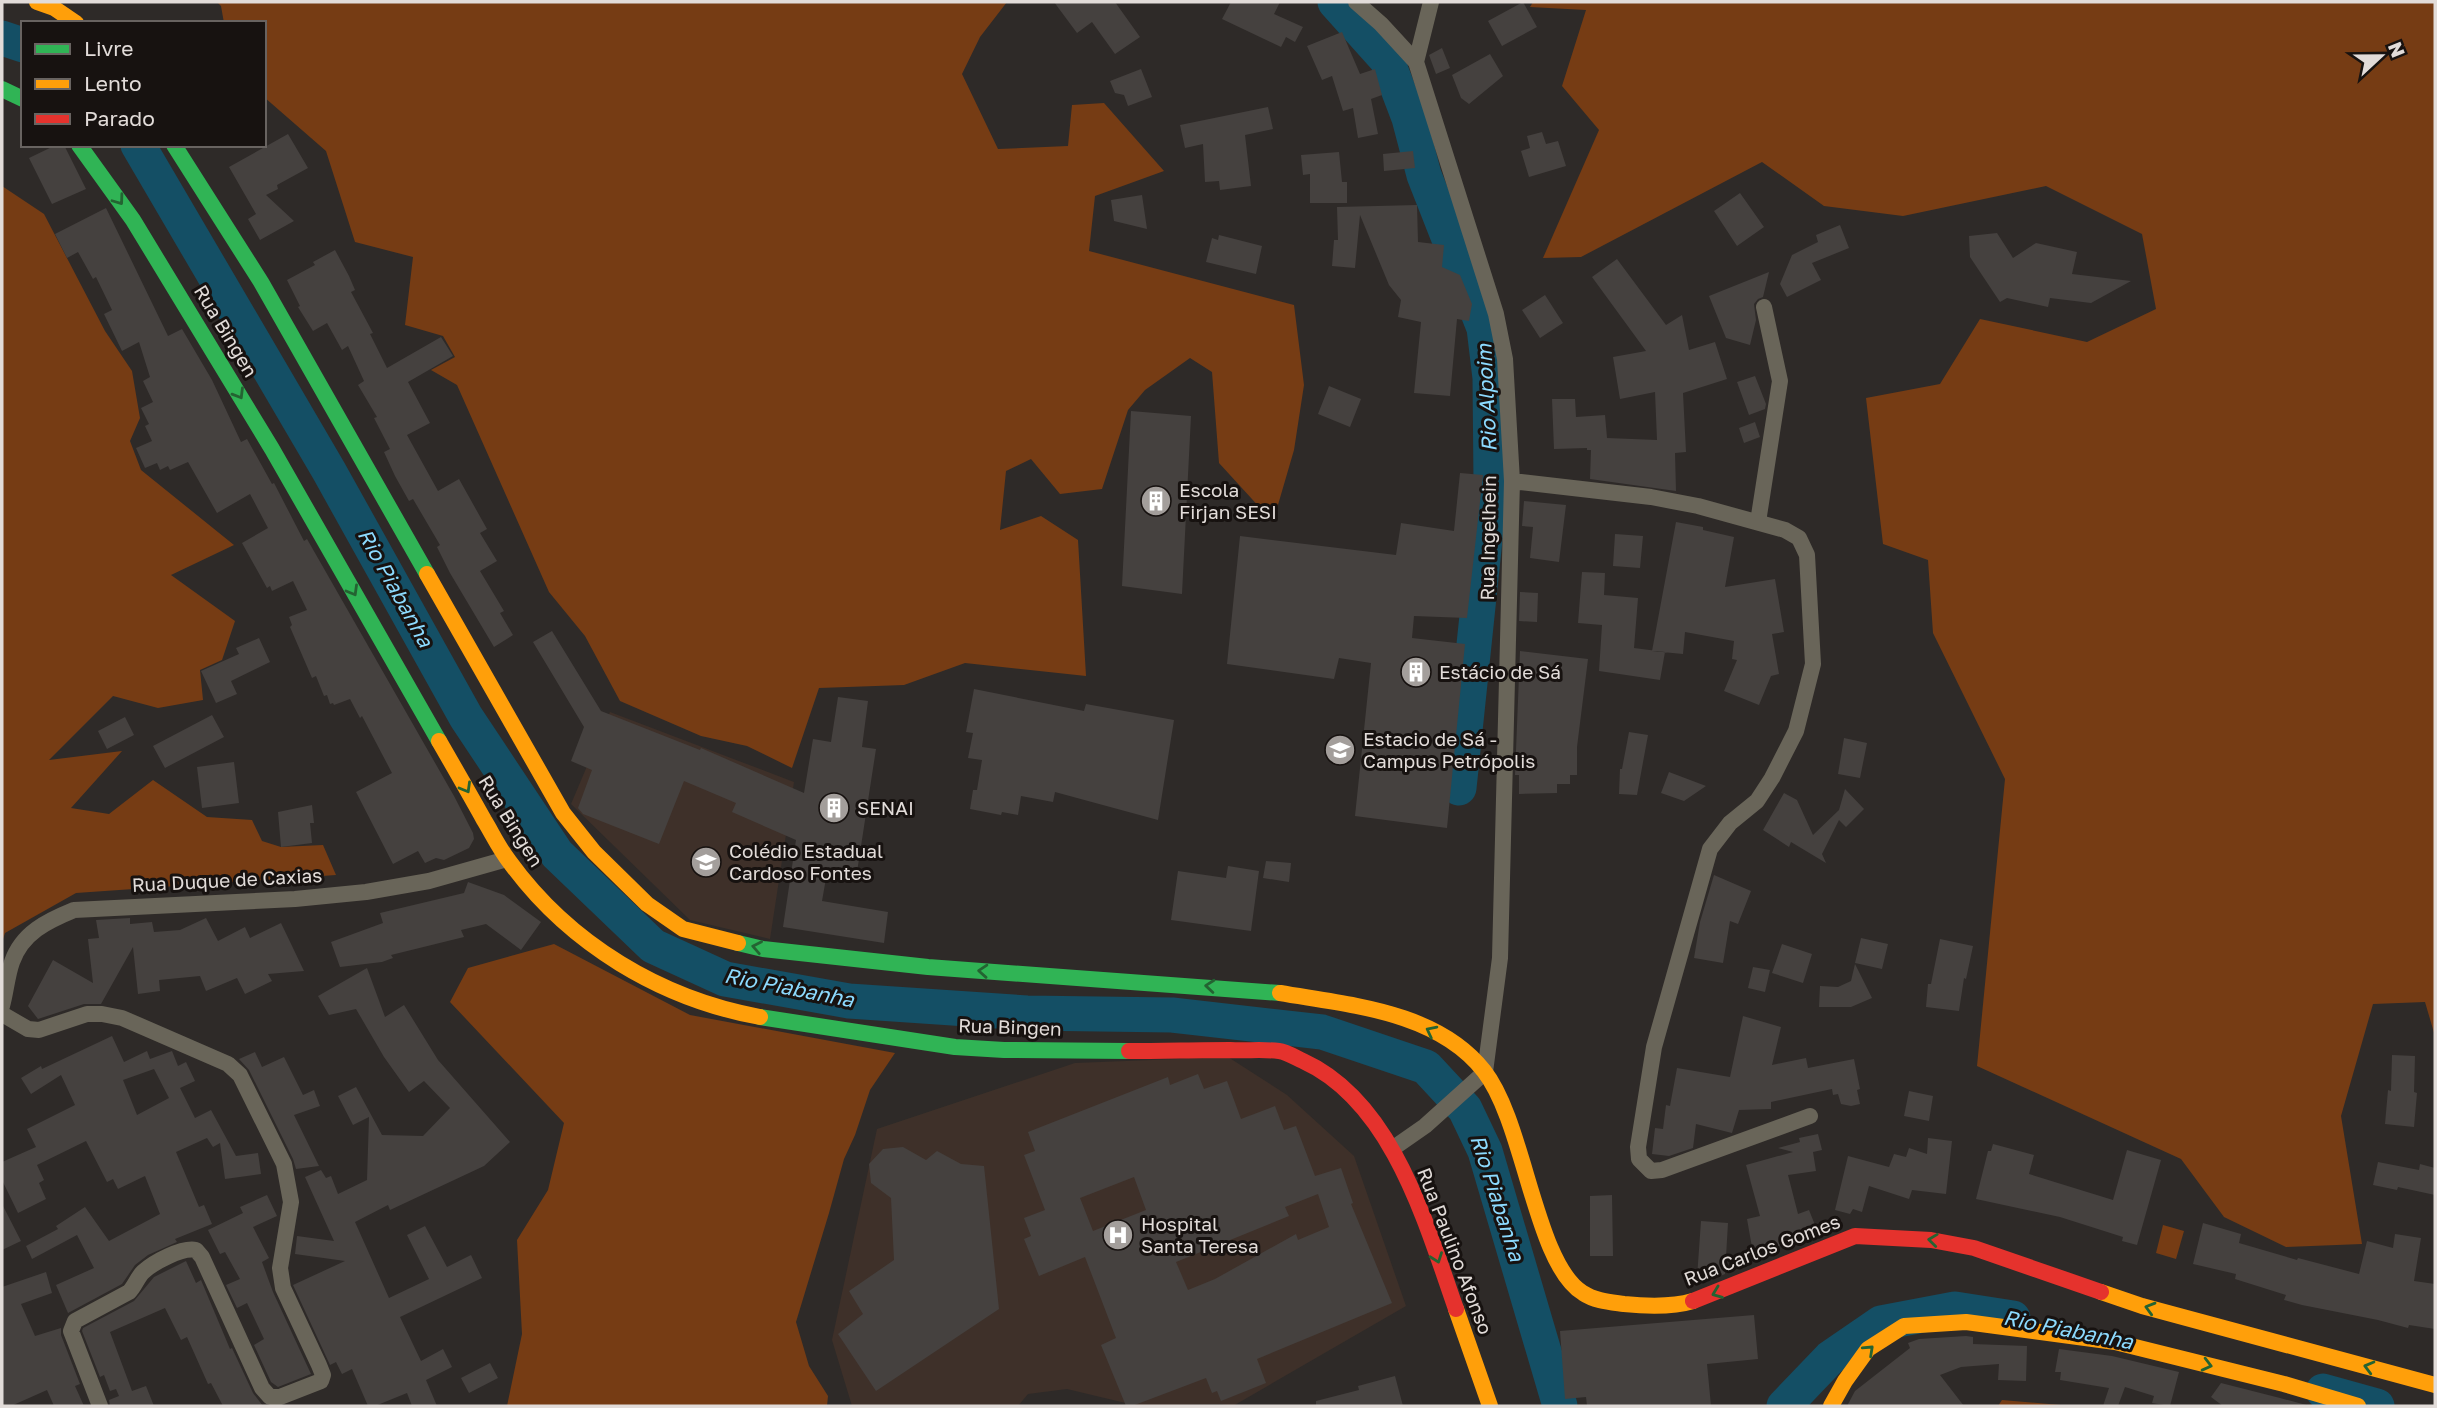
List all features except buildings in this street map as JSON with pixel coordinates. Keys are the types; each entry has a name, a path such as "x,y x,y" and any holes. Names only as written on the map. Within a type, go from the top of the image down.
{"main road":[{"path":"37,2 54,8 73,21"},
{"path":"2,89 21,98"},
{"name":"Rua Bingen","path":"80,147 133,220 272,449 507,859 528,888 561,920 616,962 686,997 733,1011 829,1028 1003,1050 1281,1051 1301,1058 1333,1078 1374,1122 1392,1149"},
{"path":"175,147 261,282 564,813 594,852 647,904 683,929 763,949 928,967 1265,991 1376,1009 1421,1026 1456,1044 1485,1072"},
{"name":"Rua Carlos Gomes","path":"1485,1072 1509,1118 1553,1255 1567,1279 1582,1293 1598,1300 1634,1305 1687,1303 1855,1236 1931,1240 1975,1248 2142,1306 2435,1385"},
{"name":"Rua Paulino Afonso","path":"1392,1149 1415,1197 1490,1406"},
{"path":"1831,1406 1844,1381 1868,1349 1904,1326 1966,1322 2115,1342 2284,1384 2358,1406"}],"street":[{"name":"Rua Ingelhein","path":"1356,2 1381,23 1416,62 1496,314 1505,359 1511,481 1500,958 1485,1072"},
{"path":"1416,62 1432,2"},
{"path":"1758,522 1780,380 1764,307"},
{"path":"1511,481 1651,497 1758,522 1785,530 1799,538 1807,555 1812,664 1796,731 1757,801 1730,822 1710,849 1654,1047 1638,1147 1639,1159 1651,1171 1662,1170 1810,1115"},
{"name":"Rua Duque de Caxias","path":"2,1006 12,962 22,944 33,930 74,910 295,899 366,892 429,881 507,859"},
{"path":"2,1014 28,1029 39,1030 87,1014 122,1018 228,1064 240,1075 284,1164 291,1202 280,1268 283,1289 319,1365 323,1375 321,1381 280,1397 270,1397 262,1388 196,1250 188,1249 149,1268 140,1275 129,1292 75,1321 71,1331 100,1406"},
{"path":"1392,1149 1425,1126 1485,1072"}],"shaded area":[{"path":"217,2 1007,2 980,37 962,74 998,149 1068,146 1072,105 1104,103 1164,171 1095,196 1089,251 1294,305 1304,385 1294,450 1273,522 1219,463 1212,372 1190,358 1145,390 1128,410 1102,489 1060,494 1031,459 1006,471 1000,530 1041,516 1078,540 1086,676 965,663 904,685 819,688 792,768 747,746 701,736 620,701 585,636 549,592 457,385 431,370 455,357 443,336 405,325 413,257 355,242 326,151 266,99 266,21 224,21 221,6"},
{"path":"1533,2 2435,2 2435,1036 2425,1002 2373,1004 2341,1116 2362,1244 2286,1247 2224,1217 2181,1159 1977,1066 2005,779 1933,633 1928,560 1883,544 1866,398 1940,384 1980,319 2087,342 2156,309 2142,234 2046,186 1903,216 1824,206 1762,162 1581,257 1543,258 1599,130 1562,86 1586,10 1530,7"},
{"path":"2,186 44,214 105,331 132,371 140,418 130,441 141,470 234,545 171,575 235,621 222,660 200,670 203,700 158,708 113,696 49,760 122,751 71,808 109,814 153,780 207,817 252,820 262,841 281,847 323,845 336,875 76,893 5,933 2,942"},
{"name":"Colédio Estadual Cardoso Fontes","path":"610,712 794,782 770,939 690,920 571,804"},
{"path":"554,944 690,1015 895,1053 870,1090 844,1159 796,1322 809,1366 828,1396 827,1406 507,1406 522,1334 517,1240 548,1190 564,1123 450,1002 468,968"},
{"name":"Hospital Santa Teresa","path":"1228,1057 1287,1095 1354,1156 1406,1306 1233,1406 1138,1406 1067,1389 1028,1394 1018,1406 852,1406 832,1340 877,1129 1075,1063"},
{"path":"2163,1225 2184,1231 2176,1259 2156,1253"},
{"path":"2002,1400 2072,1406 1998,1406"}],"waterway":[{"name":"Rio Alpoim","path":"1335,2 1387,60 1409,118 1424,175 1484,328 1490,378 1491,482 1459,788"},
{"name":"Rio Piabanha","path":"2,38 21,44"},
{"name":"Rio Piabanha","path":"139,147 329,471 466,717 557,854 653,946 725,979 849,1001 1027,1013 1172,1015 1322,1032 1426,1067 1465,1109 1485,1151 1560,1406"},
{"name":"Rio Piabanha","path":"1784,1406 1830,1358 1881,1323 1955,1309 2013,1318"},
{"name":"Rio Piabanha","path":"2323,1391 2377,1406"}],"traffic: fast":[{"path":"2,89 21,98"},
{"path":"80,147 133,220 272,449 439,741"},
{"path":"175,147 261,282 427,574"},
{"path":"738,943 763,949 928,967 1280,993"},
{"path":"760,1017 955,1047 1129,1051"}],"traffic: slow":[{"path":"37,2 54,8 73,21"},
{"path":"427,574 563,813 594,852 647,904 683,929 738,943"},
{"path":"439,741 505,856 533,891 560,918 589,942 653,982 723,1009 760,1017"},
{"path":"1280,993 1390,1014 1442,1035 1465,1051 1484,1071 1498,1094 1541,1224 1567,1277 1583,1293 1608,1302 1658,1306 1693,1301"},
{"path":"2101,1292 2142,1306 2435,1385"},
{"path":"1456,1309 1490,1406"},
{"path":"1831,1406 1868,1349 1904,1326 1966,1322 2115,1342 2284,1384 2358,1406"}],"traffic: jam":[{"path":"1129,1051 1279,1051 1303,1061 1334,1080 1361,1105 1402,1168 1432,1240 1456,1309"},
{"path":"1693,1301 1855,1236 1931,1240 1974,1248 2101,1292"}],"place":[{"name":"Escola Firjan SESI","path":"1156,501"},
{"name":"Estácio de Sá","path":"1416,672"},
{"name":"Estacio de Sá - Campus Petrópolis","path":"1340,750"},
{"name":"SENAI","path":"834,808"},
{"name":"Colédio Estadual Cardoso Fontes","path":"706,862"},
{"name":"Hospital Santa Teresa","path":"1118,1235"}]}
